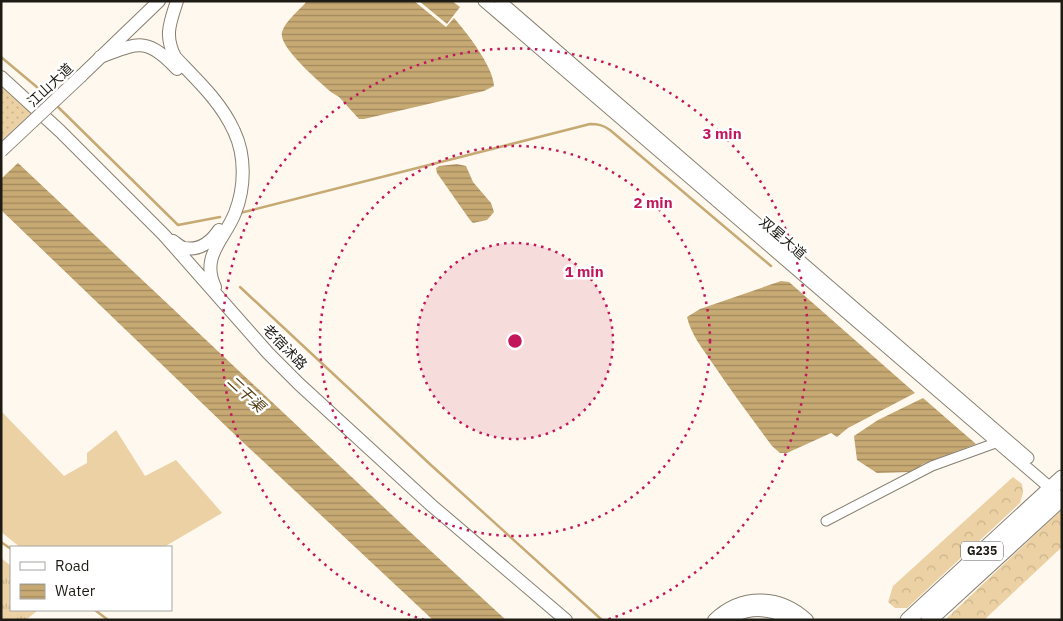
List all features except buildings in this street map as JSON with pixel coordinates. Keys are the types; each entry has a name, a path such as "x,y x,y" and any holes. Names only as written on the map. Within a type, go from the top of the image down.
{"highway":[{"name":"G235","path":"909,618 1059,489"},
{"name":"G235","path":"929,620 1059,489"}],"main road":[{"name":"江山大道","path":"1,151 159,1"},
{"name":"江山大道","path":"118,40 177,1"},
{"path":"177,1 168,37 170,47 175,57 219,104 235,132 242,156 242,182 235,216 212,256 210,269 211,278 230,310"},
{"path":"100,57 138,44 150,46 160,52 216,111 230,139 235,158 235,196 229,212 208,248 205,261 205,280"},
{"name":"老宿沭路","path":"1,77 67,138 164,235 268,353 432,505 566,620"},
{"path":"164,235 183,248 203,246 214,239"},
{"path":"714,620 722,612 738,603 762,600 785,604 798,611 807,620"},
{"path":"727,620 734,615 752,610 775,611 792,620"}],"street":[{"name":"双星大道","path":"484,1 1059,489"},
{"name":"双星大道","path":"500,1 1002,440"},
{"path":"826,521 932,466 1002,440"}],"green space":[{"path":"1,86 32,112 1,141"},
{"path":"1,411 64,476 87,463 87,453 116,430 145,476 176,460 222,513 166,546 19,546 1,532"},
{"path":"1013,477 1022,484 1023,493 1020,503 907,608 895,608 888,602 893,586"},
{"path":"1062,509 1062,547 984,620 945,620"},
{"path":"1,558 10,565 10,611 37,611 26,620 1,619"}],"water":[{"path":"307,1 414,1 446,27 454,18 484,60 493,78 494,86 484,91 359,119 339,97 301,64 286,46 282,32 286,24"},
{"path":"419,1 452,1 460,7 447,24"},
{"name":"二干渠","path":"1,147 506,620 433,620 231,431 1,210"},
{"path":"457,164 466,166 473,182 491,203 494,212 487,220 473,223 437,173 436,168 439,166"},
{"path":"781,281 789,282 915,393 848,428 837,437 831,433 787,453 780,453 772,446 701,347 691,330 687,317 700,309"},
{"path":"923,398 976,444 923,464 911,472 877,473 857,460 854,436 878,420"}],"pier":[{"path":"3,145 20,161 1,179 1,146"}],"waterway":[{"path":"1,57 50,98"},
{"path":"55,104 178,225 220,217"},
{"path":"240,213 596,124 610,130 771,266"},
{"path":"240,287 432,466 602,620"},
{"path":"1,542 10,548"},
{"path":"96,611 108,620"}]}
